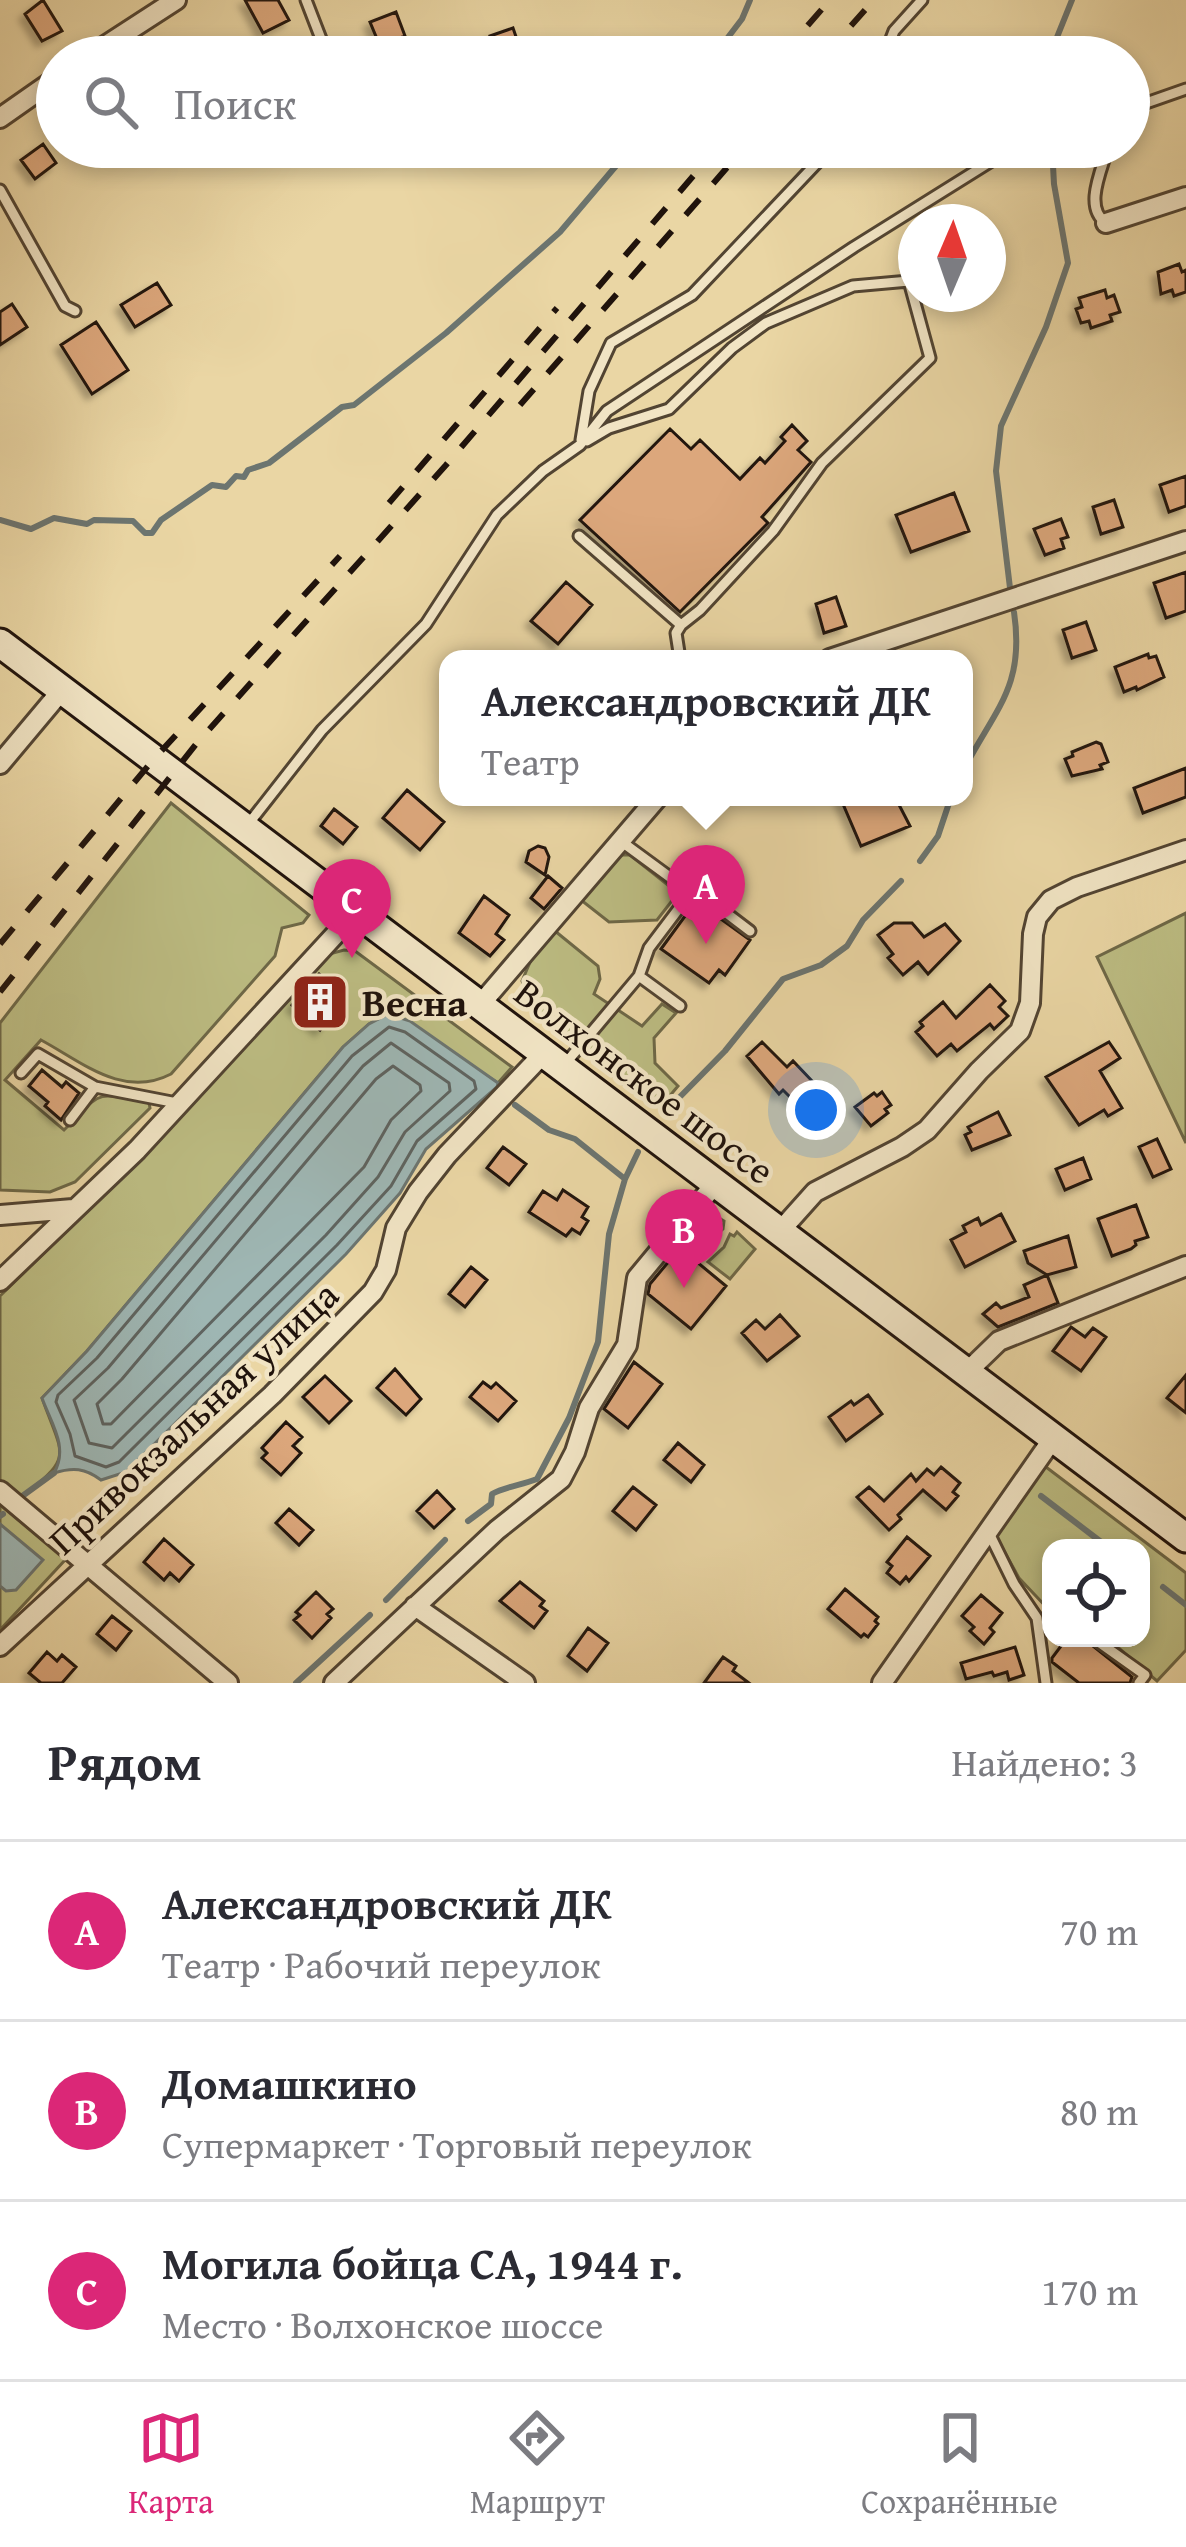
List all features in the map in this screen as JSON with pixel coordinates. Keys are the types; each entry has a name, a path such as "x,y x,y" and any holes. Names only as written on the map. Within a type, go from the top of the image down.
{"main road":[{"name":"Волхонское шоссе","path":"0,643 1186,1538"}],"street":[{"path":"120,36 176,0"},
{"path":"0,118 36,93"},
{"path":"1106,223 1186,197"},
{"path":"857,650 1186,541"},
{"path":"0,764 62,690"},
{"path":"479,1006 650,806"},
{"path":"781,1231 815,1192 927,1130 979,1070 1021,1031 1030,1003 1033,934 1037,917 1051,900 1186,850"},
{"path":"0,1281 137,1150 355,914"},
{"name":"Привокзальная улица","path":"0,1646 272,1395 373,1292 386,1270 396,1228 418,1192 447,1155 553,1061"},
{"path":"334,1683 497,1530 561,1479 590,1408 627,1345 637,1279 715,1184"},
{"path":"0,1215 73,1209"},
{"path":"967,1372 994,1343 1186,1266"},
{"path":"882,1683 1054,1437"},
{"path":"0,1492 228,1683"},
{"path":"415,1606 525,1683"}],"lane":[{"path":"305,0 320,36"},
{"path":"892,36 922,0"},
{"path":"1150,101 1186,88"},
{"path":"580,446 589,391 611,344 692,296 812,168"},
{"path":"580,446 607,411 980,168"},
{"path":"1103,168 1094,206 1097,217 1106,223"},
{"path":"0,190 65,306 76,311"},
{"path":"246,827 322,730 426,624 496,514 543,471 609,428 669,409 732,348 766,323 854,286 909,281 930,358 821,463 773,531 681,625 676,633 679,650"},
{"path":"579,536 681,625"},
{"path":"621,840 750,931"},
{"path":"553,1061 639,976 649,948 686,899 686,889"},
{"path":"639,976 680,1006"},
{"path":"21,1073 38,1054 95,1087 177,1103"},
{"path":"70,1120 95,1087"},
{"path":"988,1531 1013,1584 1036,1618 1046,1683"},
{"path":"1036,1618 1042,1620"},
{"path":"1104,1647 1146,1680"}],"green space":[{"path":"171,803 309,915 303,923 282,928 275,956 171,1074 153,1081 120,1080 41,1040 5,1080 64,1130 100,1097 149,1103 150,1108 75,1182 50,1192 0,1190 0,1023"},
{"path":"619,855 630,855 678,893 657,920 609,922 581,900"},
{"path":"1186,913 1186,1143 1097,957"},
{"path":"555,931 598,966 600,979 594,994 642,1026 662,1004 676,1013 654,1038 655,1063 678,1086 663,1104 630,1090 536,1014 522,981 531,960"},
{"path":"355,951 512,1067 498,1083 388,1014 369,1024 343,1047 42,1398 60,1454 50,1473 21,1497 0,1480 0,1296 133,1166 322,956"},
{"path":"704,1209 724,1221 701,1256 680,1239"},
{"path":"737,1232 755,1249 730,1279 708,1262 730,1234"},
{"path":"1042,1464 1141,1539 1042,1539 1042,1602 1019,1578 994,1533"},
{"path":"0,1501 66,1559 0,1630"},
{"path":"1150,1546 1186,1573 1186,1650 1157,1681 1117,1647 1150,1647"}],"water":[{"path":"388,1014 410,1021 498,1083 497,1087 426,1149 400,1193 346,1254 126,1472 101,1480 79,1470 54,1473 59,1444 42,1398 343,1047"},
{"path":"0,1524 43,1560 16,1590 0,1586"}],"building":[{"path":"43,0 62,31 39,36 25,14"},
{"path":"245,0 278,0 289,20 263,33"},
{"path":"396,12 405,36 376,36 370,22"},
{"path":"513,28 516,36 490,36"},
{"path":"36,149 36,168 49,168 35,179 21,160"},
{"path":"1179,264 1182,272 1186,270 1186,292 1161,294 1158,272"},
{"path":"157,283 171,305 135,327 121,305"},
{"path":"1105,290 1107,298 1114,295 1120,312 1110,315 1112,321 1091,328 1089,321 1081,323 1076,309 1082,307 1079,298"},
{"path":"12,304 27,327 0,345 0,312"},
{"path":"96,322 128,370 92,394 61,345"},
{"path":"792,425 807,441 798,450 811,462 762,517 768,523 680,612 580,520 670,429 691,449 700,440 740,479 760,458 765,463"},
{"path":"1186,476 1186,506 1169,512 1160,485"},
{"path":"954,493 969,531 911,552 896,515"},
{"path":"1114,500 1123,527 1101,534 1093,507"},
{"path":"1061,519 1068,537 1061,539 1064,548 1045,555 1034,529"},
{"path":"1186,572 1186,611 1166,618 1154,583"},
{"path":"566,582 592,605 558,644 531,621"},
{"path":"836,597 846,626 824,633 816,604"},
{"path":"1086,622 1096,650 1072,658 1063,630"},
{"path":"1148,654 1149,658 1156,656 1164,677 1124,692 1115,667"},
{"path":"1096,742 1108,762 1100,765 1102,769 1072,776 1065,759"},
{"path":"1186,768 1186,797 1143,813 1134,788"},
{"path":"407,790 444,822 420,850 383,818"},
{"path":"844,806 900,806 910,826 861,846"},
{"path":"334,809 357,827 343,844 321,826"},
{"path":"538,846 549,857 545,875 526,862 529,851"},
{"path":"548,876 562,888 544,909 531,898"},
{"path":"484,896 509,915 496,934 504,940 490,956 459,933"},
{"path":"696,901 750,940 725,975 719,970 709,983 661,949"},
{"path":"894,923 912,923 924,937 945,924 960,941 928,974 918,962 903,975 888,958 893,954 878,935"},
{"name":"Весна","path":"319,974 346,997 320,1030 292,1005"},
{"path":"990,985 1005,1001 999,1007 1008,1016 957,1051 951,1044 937,1056 916,1032 923,1026 920,1022 943,1002 956,1018"},
{"path":"762,1042 787,1067 793,1061 814,1083 793,1100 783,1090 779,1094 747,1056"},
{"path":"1109,1042 1120,1058 1100,1071 1122,1108 1108,1116 1104,1110 1079,1125 1046,1077"},
{"path":"42,1070 62,1087 66,1082 79,1093 61,1120 29,1086"},
{"path":"882,1092 891,1105 871,1126 855,1107"},
{"path":"998,1112 1010,1135 972,1150 965,1135 971,1132 968,1127"},
{"path":"1157,1139 1171,1169 1153,1177 1139,1147"},
{"path":"503,1147 526,1164 509,1185 487,1168"},
{"path":"1083,1158 1091,1179 1065,1190 1056,1169"},
{"path":"563,1190 588,1207 582,1217 588,1221 580,1234 572,1229 566,1236 529,1212 543,1191 557,1200"},
{"path":"1136,1205 1148,1237 1112,1256 1098,1219"},
{"path":"1001,1214 1015,1241 965,1267 951,1240 978,1218 981,1225"},
{"path":"1068,1236 1076,1267 1047,1275 1028,1263 1024,1251"},
{"path":"680,1248 726,1286 691,1329 648,1294 650,1284"},
{"path":"471,1267 487,1280 465,1307 449,1294"},
{"path":"1047,1275 1058,1303 998,1327 983,1314 996,1303 1001,1308 1029,1297 1024,1285"},
{"path":"780,1315 799,1336 767,1361 742,1333 756,1320 765,1329"},
{"path":"1071,1327 1085,1337 1093,1328 1106,1337 1081,1371 1053,1351"},
{"path":"634,1362 662,1384 628,1428 604,1409"},
{"path":"395,1369 421,1399 406,1415 377,1388"},
{"path":"1186,1375 1186,1413 1167,1398"},
{"path":"325,1376 351,1401 329,1423 303,1397"},
{"path":"483,1382 491,1388 496,1383 516,1401 498,1421 470,1397"},
{"path":"868,1395 882,1414 846,1441 829,1417"},
{"path":"286,1422 302,1437 293,1446 301,1453 281,1475 262,1458 267,1453 262,1448"},
{"path":"678,1443 704,1465 691,1482 664,1460"},
{"path":"941,1467 960,1483 953,1492 958,1496 946,1510 923,1490 889,1530 857,1497 869,1487 884,1501 911,1474 916,1481 927,1469 934,1475"},
{"path":"633,1487 656,1505 636,1530 613,1511"},
{"path":"437,1491 454,1509 434,1528 417,1511"},
{"path":"289,1509 313,1530 299,1545 276,1523"},
{"path":"907,1537 930,1556 909,1581 906,1577 900,1584 887,1573 892,1566 887,1562"},
{"path":"164,1539 193,1565 179,1581 170,1573 164,1580 144,1562"},
{"path":"520,1582 544,1601 540,1606 547,1611 534,1628 500,1601"},
{"path":"845,1589 878,1617 868,1637 861,1637 828,1609"},
{"path":"316,1592 333,1609 327,1614 331,1618 312,1638 294,1620"},
{"path":"981,1595 1002,1613 984,1644 962,1616"},
{"path":"112,1616 131,1631 116,1650 97,1634"},
{"path":"588,1628 608,1643 587,1671 568,1656"},
{"path":"1015,1647 1024,1675 1009,1680 1007,1672 994,1676 992,1672 966,1679 961,1663"},
{"path":"1060,1647 1094,1647 1132,1677 1130,1683 1079,1683 1052,1658"},
{"path":"47,1652 57,1661 62,1655 76,1667 62,1683 41,1683 29,1673"},
{"path":"723,1657 736,1666 733,1671 749,1683 704,1683"}],"waterway":[{"path":"729,36 750,0"},
{"path":"1057,36 1072,0"},
{"path":"0,520 31,529 54,518 87,524 133,521 145,533 152,533 161,520 212,485 226,487 236,476 244,477 248,470 269,463 446,333 560,232 614,168"},
{"path":"1010,588 996,471 1001,426 1046,327 1068,263 1053,168"},
{"path":"973,753 1011,678 1014,612"},
{"path":"920,861 938,836 948,806"},
{"path":"667,1110 725,1051 783,979 821,965 847,946 863,920 901,881"},
{"path":"515,1105 549,1130 575,1139 625,1179"},
{"path":"468,1521 491,1504 492,1494 537,1479 569,1418 598,1342 609,1234 638,1152"},
{"path":"21,1497 54,1473"},
{"path":"1041,1496 1097,1539"},
{"path":"386,1600 445,1540"},
{"path":"1163,1587 1186,1605"},
{"path":"296,1683 370,1615"}],"railway":[{"path":"798,36 830,0"},
{"path":"842,36 874,0"},
{"path":"0,992 197,743 446,465 700,168"},
{"path":"520,405 727,168"},
{"path":"389,503 557,308"},
{"path":"0,944 153,760 340,556"}],"place":[{"name":"Александровский ДК","path":"706,944"},
{"name":"Могила бойца СА, 1944 г.","path":"352,958"},
{"name":"Весна","path":"320,1002"},
{"name":"Домашкино","path":"684,1288"}]}
